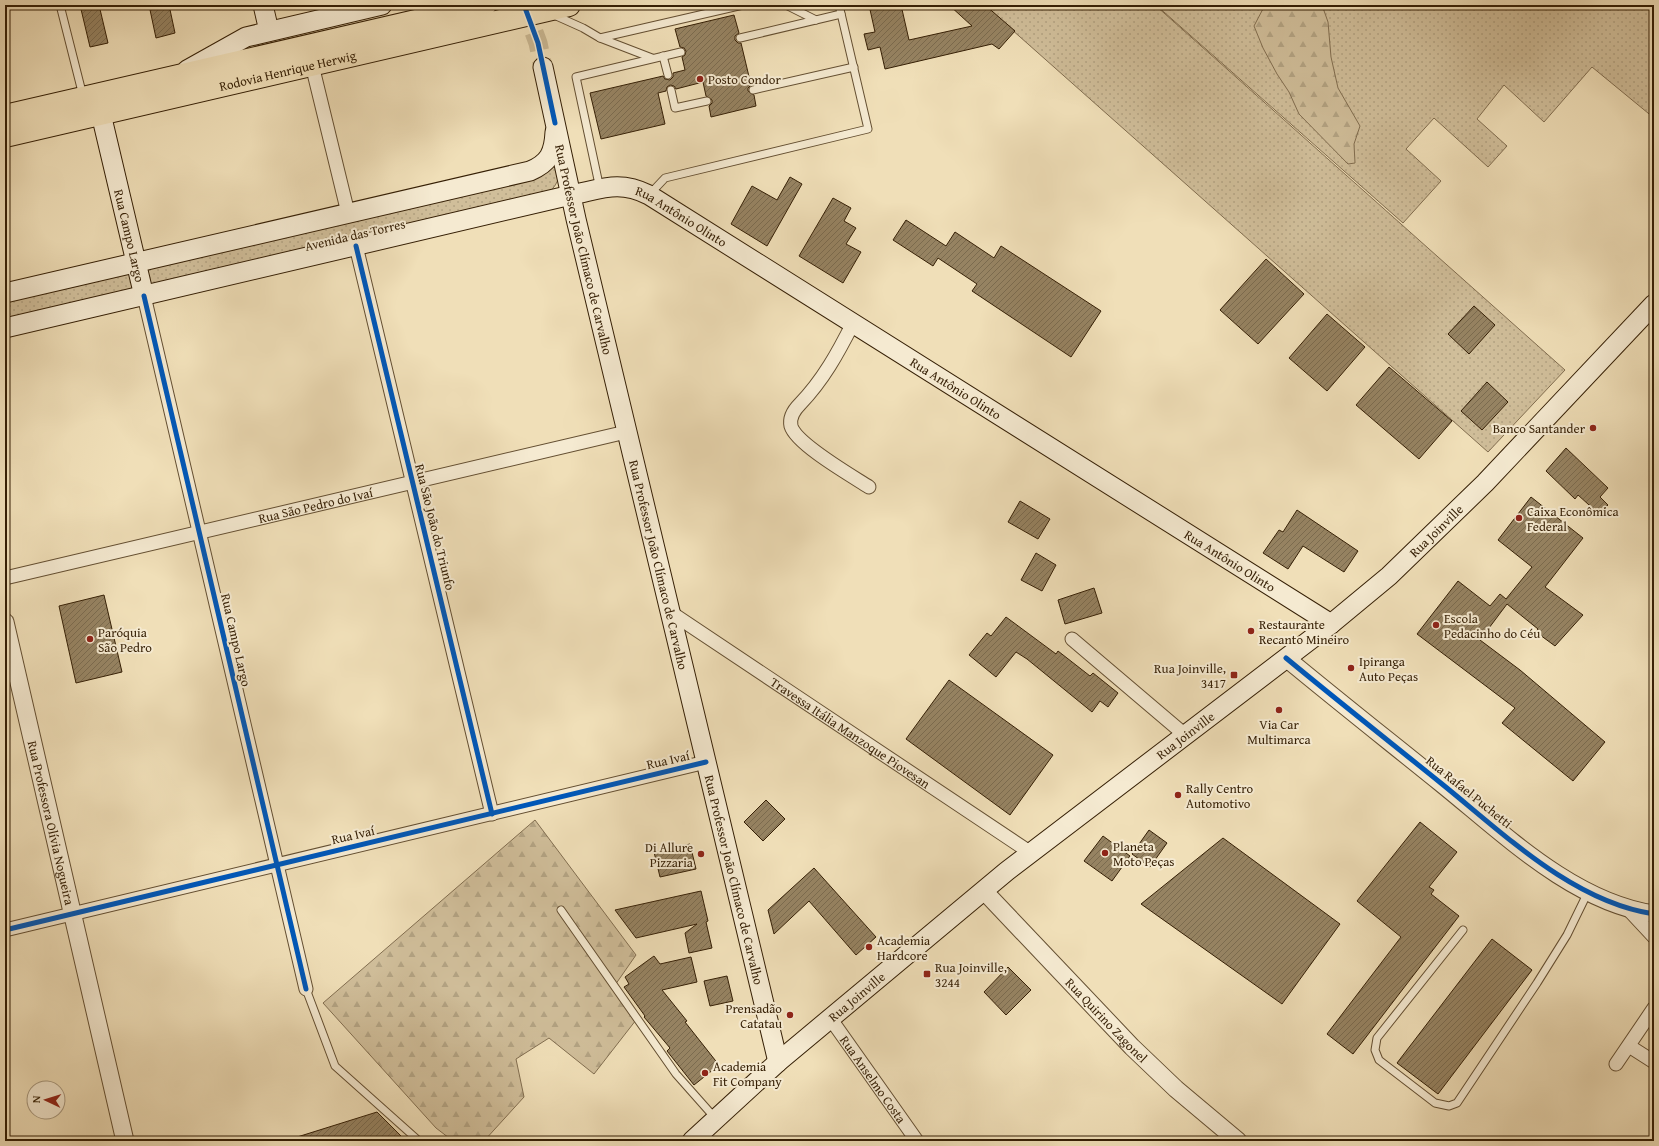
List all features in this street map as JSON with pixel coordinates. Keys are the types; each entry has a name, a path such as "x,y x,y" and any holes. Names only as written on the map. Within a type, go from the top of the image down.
{"highway":[{"name":"Rodovia Henrique Herwig","path":"5,116 485,5"},
{"name":"Rodovia Henrique Herwig","path":"5,136 570,5"}],"main road":[{"path":"262,5 269,31"},
{"path":"175,77 246,37 382,5"},
{"name":"Rua Professor João Clímaco de Carvalho","path":"543,67 626,432 778,1062"},
{"name":"Rua Campo Largo","path":"101,114 144,296"},
{"name":"Avenida das Torres","path":"5,293 530,171 548,160 553,149 555,123"},
{"name":"Rua Antônio Olinto","path":"571,195 600,189 626,186 638,189 649,195 1331,624"},
{"name":"Avenida das Torres","path":"5,328 571,195"},
{"name":"Rua Joinville","path":"692,1141 715,1118 778,1062 1030,853 1331,624 1389,576 1449,520 1520,448 1654,304"}],"street":[{"path":"312,65 348,213"},
{"name":"Rua São João do Triunfo","path":"356,246 492,814"},
{"name":"Rua Campo Largo","path":"144,296 306,989"},
{"path":"853,323 814,390 796,408 791,417 791,425 794,433 805,443 826,459 869,486"},
{"name":"Rua São Pedro do Ivaí","path":"5,578 626,432"},
{"name":"Travessa Itália Manzoque Piovesan","path":"670,612 1030,853"},
{"name":"Rua Professora Olívia Nogueira","path":"5,622 125,1141"},
{"path":"1072,639 1185,735"},
{"name":"Rua Rafael Puchetti","path":"1286,658 1530,855 1551,870 1588,892 1627,908 1654,914"},
{"name":"Rua Ivaí","path":"5,930 706,762"},
{"name":"Rua Quirino Zagonel","path":"984,891 1147,1062 1176,1089 1238,1141"},
{"path":"1627,908 1654,937"},
{"path":"1616,1064 1654,1008"},
{"name":"Rua Anselmo Costa","path":"830,1018 917,1141"},
{"path":"1629,1046 1654,1062"}],"lane":[{"path":"60,5 84,98"},
{"path":"600,38 743,5"},
{"path":"786,5 816,20"},
{"path":"649,195 664,178 868,129 839,5"},
{"path":"545,11 583,28 600,38 652,58"},
{"path":"740,38 841,14"},
{"path":"600,189 576,78 681,52"},
{"path":"663,56 668,74"},
{"path":"752,90 854,67"},
{"path":"671,90 675,108 708,101"},
{"path":"1463,930 1377,1038 1375,1050 1379,1060 1435,1103 1449,1106 1458,1103 1537,983 1567,935 1588,892"},
{"path":"560,910 676,1074 715,1118"},
{"path":"306,989 335,1066 419,1141"}],"green space":[{"path":"984,5 1155,5 1565,370 1488,452"},
{"path":"1156,5 1654,5 1654,118 1592,67 1544,122 1504,85 1477,119 1507,146 1488,167 1434,118 1406,149 1441,181 1403,223"},
{"path":"1265,5 1322,5 1328,22 1331,57 1338,88 1360,126 1354,144 1355,163 1348,164 1299,114 1289,92 1263,48 1254,26"},
{"path":"559,159 557,181 553,189 549,192 5,324 5,302 537,178 551,169"},
{"path":"535,820 636,955 613,988 636,1020 594,1074 549,1038 516,1059 524,1097 484,1141 453,1141 436,1128 323,1003"}],"building":[{"path":"80,5 99,5 108,43 90,47"},
{"path":"149,5 169,5 175,33 156,38"},
{"path":"869,5 901,5 909,40 972,26 949,5 985,5 1015,31 999,49 992,44 885,69 880,47 868,50 864,34 875,32"},
{"name":"Posto Condor","path":"734,15 739,33 735,36 735,40 738,43 741,43 751,85 748,88 748,91 754,95 756,106 711,117 709,106 712,103 712,100 706,96 703,82 676,89 674,86 670,85 667,87 666,91 658,93 665,124 601,139 590,93 663,76 665,79 670,80 673,77 673,73 685,70 682,57 685,55 686,51 684,48 680,47 675,29"},
{"path":"790,177 802,184 767,246 731,224 752,186 777,200"},
{"path":"833,198 851,208 844,221 856,228 846,244 861,252 843,283 799,256"},
{"path":"906,220 946,246 955,232 994,258 1001,246 1101,311 1071,357 972,291 977,284 938,258 933,266 893,240"},
{"path":"1266,259 1304,294 1258,344 1220,310"},
{"path":"1474,306 1495,325 1469,354 1448,334"},
{"path":"1327,314 1365,347 1327,391 1289,358"},
{"path":"1389,367 1452,421 1419,459 1356,405"},
{"path":"1487,382 1508,402 1482,430 1461,411"},
{"path":"1566,448 1608,488 1600,497 1608,505 1599,514 1578,495 1575,499 1546,471"},
{"path":"1531,497 1583,538 1545,587 1583,615 1555,646 1536,632 1538,629 1507,604 1480,640 1520,670 1605,742 1573,781 1502,723 1515,708 1417,634 1458,581 1490,606 1500,594 1506,599 1532,567 1498,540"},
{"path":"1020,501 1050,519 1038,539 1008,522"},
{"path":"1297,510 1358,551 1344,572 1303,546 1288,569 1263,553 1279,530 1283,532"},
{"path":"1036,553 1056,565 1042,591 1021,580"},
{"path":"1094,588 1102,613 1065,624 1058,600"},
{"name":"Paróquia São Pedro","path":"104,595 122,672 76,683 59,606"},
{"path":"1006,617 1056,654 1058,651 1090,676 1093,673 1118,693 1108,707 1100,701 1092,712 1027,659 1016,652 996,677 969,655 987,633 991,636"},
{"path":"949,680 1053,755 1010,815 906,739"},
{"path":"766,800 785,819 763,841 744,822"},
{"path":"1420,822 1457,852 1429,887 1434,890 1431,894 1459,916 1353,1054 1327,1034 1401,937 1357,901"},
{"path":"1149,830 1167,843 1150,867 1132,854"},
{"path":"1103,836 1130,856 1112,881 1084,861"},
{"path":"1223,838 1340,924 1282,1004 1141,904"},
{"path":"690,844 696,869 660,877 654,852"},
{"path":"814,868 876,937 856,955 809,901 774,934 768,910"},
{"path":"701,891 712,948 689,953 685,933 697,924 636,938 615,910"},
{"path":"1492,939 1532,970 1438,1094 1397,1063"},
{"path":"654,956 660,964 691,957 697,982 662,990 719,1065 694,1085 667,1051 670,1048 644,1017 645,1016 624,987 629,984 625,977"},
{"path":"1008,967 1031,990 1006,1015 984,992"},
{"path":"727,976 733,1001 710,1006 704,981"},
{"path":"377,1112 406,1141 294,1141 294,1138"}],"tunnel":[{"path":"524,5 538,43 543,67"}],"cycle path":[{"path":"524,5 538,43 555,123"},
{"path":"356,246 492,814"},
{"path":"144,296 306,989"},
{"path":"1286,658 1515,844 1541,863 1568,881 1595,896 1624,907 1654,914"},
{"path":"5,930 706,762"}],"place":[{"name":"Posto Condor","path":"700,79"},
{"name":"Banco Santander","path":"1593,428"},
{"name":"Caixa Econômica Federal","path":"1519,518"},
{"name":"Escola Pedacinho do Céu","path":"1436,625"},
{"name":"Restaurante Recanto Mineiro","path":"1251,631"},
{"name":"Paróquia São Pedro","path":"90,639"},
{"name":"Ipiranga Auto Peças","path":"1351,668"},
{"name":"Rua Joinville, 3417","path":"1234,675"},
{"name":"Via Car Multimarca","path":"1279,710"},
{"name":"Rally Centro Automotivo","path":"1178,795"},
{"name":"Planeta Moto Peças","path":"1105,853"},
{"name":"Di Allure Pizzaria","path":"701,854"},
{"name":"Academia Hardcore","path":"869,947"},
{"name":"Rua Joinville, 3244","path":"927,974"},
{"name":"Prensadão Catatau","path":"790,1015"},
{"name":"Academia Fit Company","path":"705,1073"}]}
